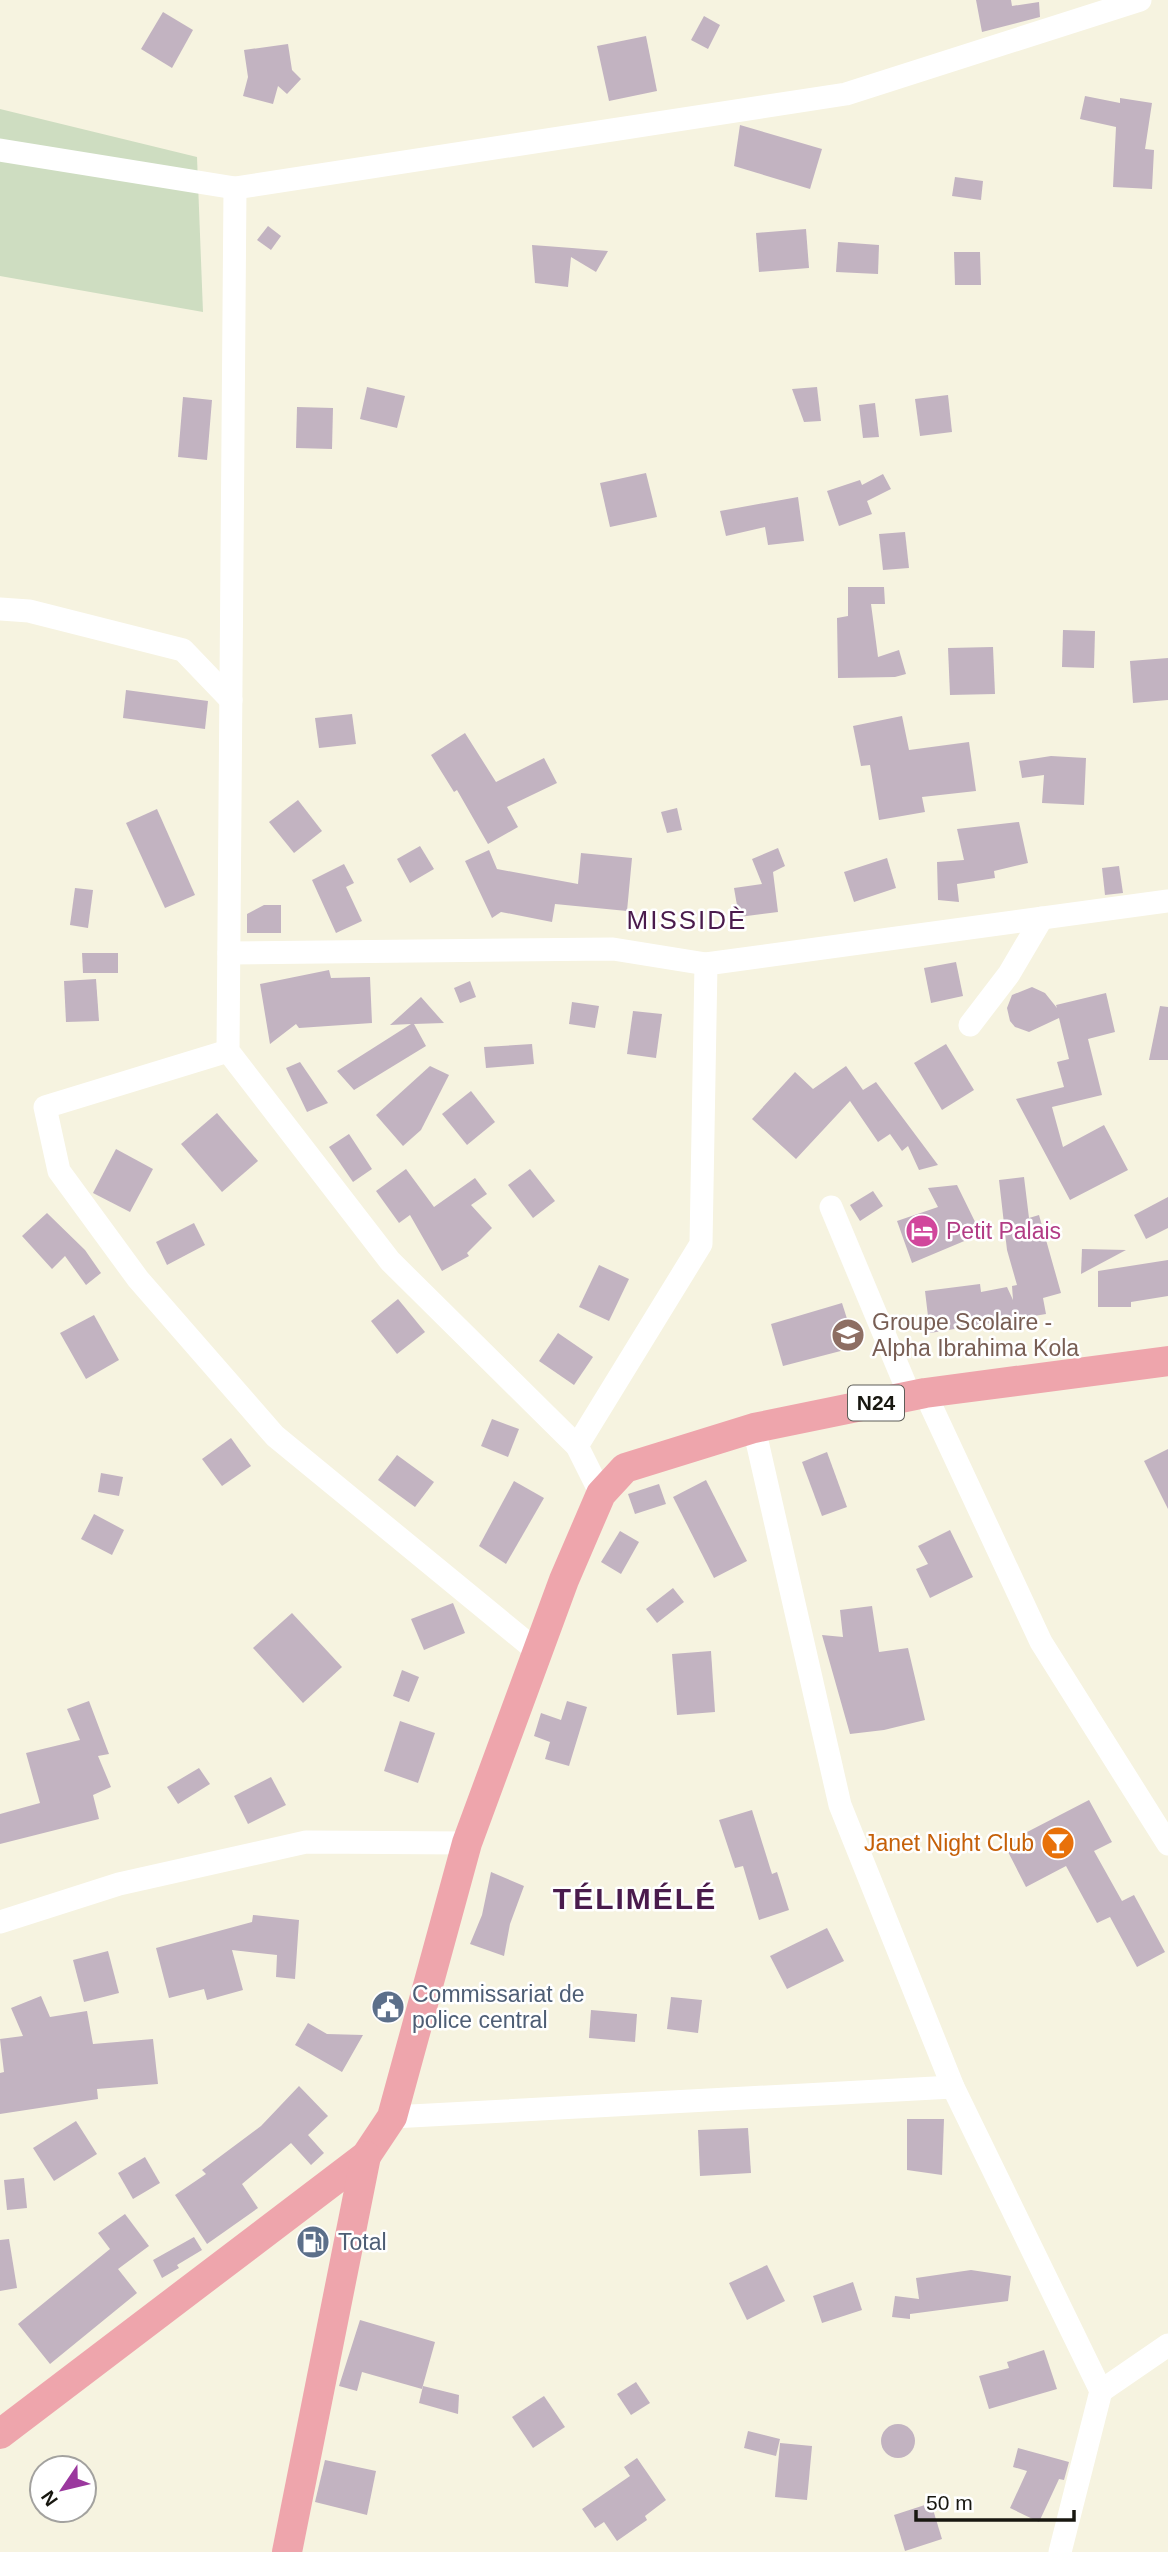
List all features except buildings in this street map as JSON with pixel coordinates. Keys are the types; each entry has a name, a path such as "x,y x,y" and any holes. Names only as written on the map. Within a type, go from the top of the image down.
{"main road":[{"name":"N24","path":"0,2434 366,2155 392,2117 467,1843 564,1580 601,1494 625,1468 754,1428 918,1394 1168,1361"},
{"path":"286,2552 366,2155"}],"street":[{"path":"0,150 235,188 846,94 1140,0"},
{"path":"235,188 228,1051 390,1261 577,1446 601,1494"},
{"path":"0,609 29,611 183,650 231,700"},
{"path":"229,953 613,949 706,964 1168,901"},
{"path":"970,1024 1009,974 1042,918"},
{"path":"577,1446 701,1244 706,964"},
{"path":"228,1051 46,1107 59,1171 138,1279 275,1436 538,1653"},
{"path":"831,1207 918,1394 1041,1642 1168,1844"},
{"path":"754,1428 840,1805 953,2087 1101,2391 1060,2552"},
{"path":"0,1922 119,1884 306,1842 467,1843"},
{"path":"392,2117 953,2087"},
{"path":"1101,2391 1168,2345"}],"green space":[{"path":"0,109 197,157 203,312 0,276"}],"place":[{"name":"Petit Palais","path":"922,1231"},
{"name":"Groupe Scolaire - Alpha Ibrahima Kola","path":"848,1335"},
{"name":"Janet Night Club","path":"1058,1843"},
{"name":"Commissariat de police central","path":"388,2007"},
{"name":"Total","path":"313,2242"}],"district":[{"name":"MISSIDÈ","path":"687,920"},
{"name":"TÉLIMÉLÉ","path":"635,1899"}]}
